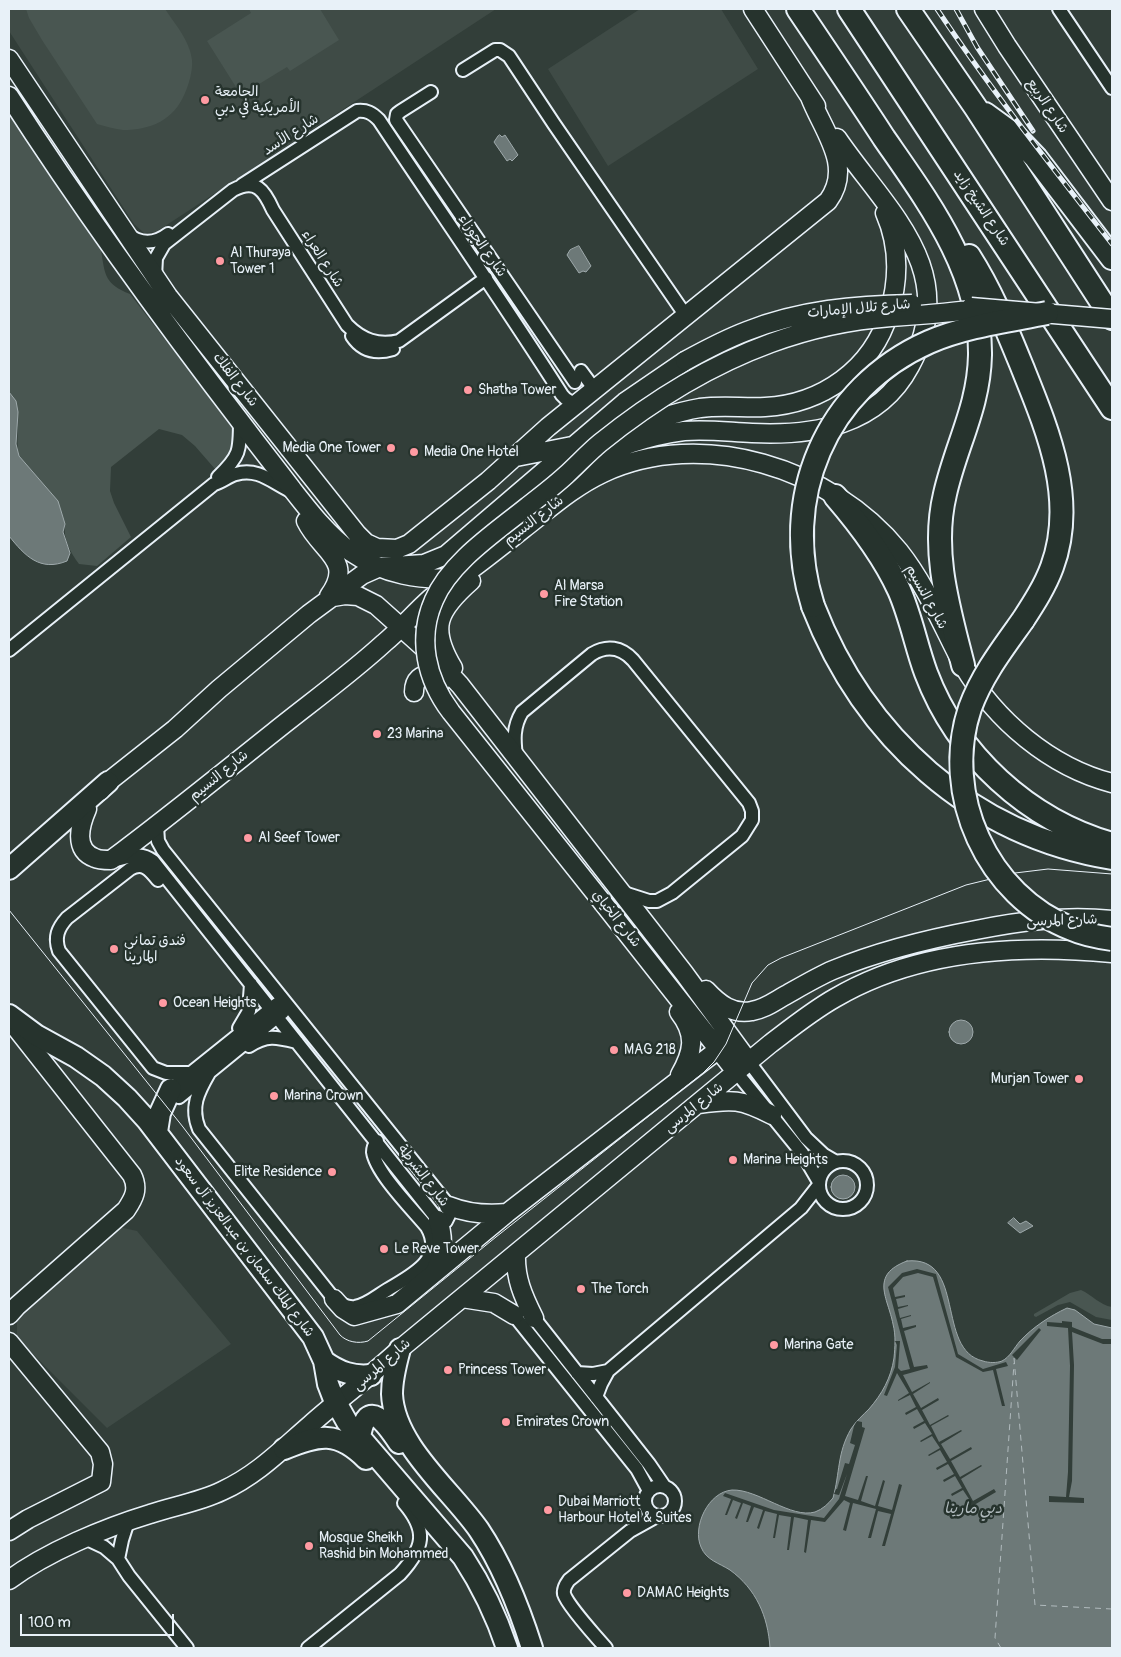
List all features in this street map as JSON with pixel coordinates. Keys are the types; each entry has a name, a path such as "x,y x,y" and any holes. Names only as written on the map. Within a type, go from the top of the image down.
{"highway":[{"path":"798,9 926,200 954,250 967,278 975,308 980,339 979,370 974,400 944,494 939,540 944,586 963,665"},
{"name":"شارع الشيخ زايد","path":"849,9 1112,408"},
{"path":"908,9 976,108 1112,319"},
{"path":"976,108 1014,135 1036,158 1112,258"},
{"path":"926,200 955,233 992,295 1042,417 1056,463 1062,509 1056,553 1046,581 1023,620 987,672 970,710 963,742 962,758 963,791 966,808 985,853 999,874 1016,892 1041,913 1070,929 1084,934 1112,939"},
{"path":"1047,313 980,326 929,342 899,358 860,390 835,422 822,444 816,459 806,491 802,524 802,557 813,606 831,649 854,689 898,744 933,776 982,811 1015,829 1066,848 1112,858"},
{"path":"835,496 871,541 890,573 905,605 920,656 934,692 964,742 996,778 1032,808 1065,827 1112,844"}],"main road":[{"path":"566,475 620,446 664,434 708,430 771,434 811,431 851,420 866,412 885,397 908,370 918,349 924,326 926,290 918,256 892,210 848,154 754,9"},
{"name":"شارع الربيع","path":"984,9 1012,55 1112,201"},
{"name":"شارع الفلك","path":"9,59 172,301 357,534 371,546 390,550 409,544 449,513 579,403 823,206 832,196 838,184 839,164 810,97"},
{"name":"شارع الفلك","path":"9,96 90,218 161,317 316,520 339,542 361,558 380,567 402,575 420,578 461,577"},
{"path":"549,468 602,441 668,415 709,407 766,407 808,398 829,389 856,368 870,352 882,331 892,306 896,279 896,252 890,226 866,178"},
{"name":"شارع تلال الإمارات","path":"573,446 598,423 644,387 685,361 747,331 785,318 855,307 894,305 942,305 982,308"},
{"path":"566,475 600,443 674,389 735,357 772,342 811,330 850,322 890,317 948,314 982,308 1112,319"},
{"path":"9,868 108,782 175,729 219,689 309,614 362,575 380,567 417,566 439,559 452,550 573,446"},
{"path":"516,457 573,446"},
{"name":"شارع النسيم","path":"111,860 157,826 349,672 384,643 430,600 565,496 590,480 618,467 676,454 720,456 760,463 799,477 835,496 864,516 900,552 963,665 984,696 1009,724 1063,762 1109,782"},
{"name":"شارع الخياي","path":"566,475 459,563 444,581 433,602 427,624 425,647 429,671 435,687 444,702 603,903 649,960 725,1044 743,1067"},
{"path":"298,496 307,523 336,561 339,569 338,584 328,600"},
{"path":"460,685 456,672 445,655 440,642 439,627 442,614 452,598 496,559 505,543"},
{"name":"شارع الخياي","path":"328,600 351,595 370,601 433,656 460,685 684,973 725,1044"},
{"path":"349,672 356,661 384,632 383,623 370,601"},
{"path":"414,692 414,684 419,678 429,674 436,676 464,706 495,730"},
{"path":"9,880 87,809 108,782"},
{"path":"87,809 80,826 82,846 95,858 111,860"},
{"name":"شارع المرسى","path":"684,973 697,981 718,1003 730,1009 744,1012 765,1007 810,981 865,958 935,938 1018,922 1062,918 1112,920"},
{"name":"شارع المرسى","path":"9,1580 51,1555 87,1538 128,1521 188,1504 220,1492 250,1476 400,1349 743,1067 817,1009 856,986 897,969 938,958 994,951 1054,949 1112,953"},
{"path":"649,960 660,987 685,1019 690,1032 690,1052 686,1065 677,1080"},
{"name":"شارع الملك سلمان بن عبدالعزيز آل سعود","path":"9,1015 103,1076 138,1109 157,1132 317,1345 324,1361 328,1384 336,1404 347,1422 451,1542 474,1574 492,1608 507,1648"},
{"path":"9,1019 132,1175 136,1190 133,1200 126,1210 16,1306 9,1315"},
{"path":"334,1299 354,1316 397,1304 409,1285 436,1270 725,1044"},
{"path":"157,1132 160,1113 171,1089"},
{"path":"698,1104 724,1100 740,1101 753,1105 772,1115"},
{"path":"436,1270 442,1246 441,1230 444,1213 507,1214"},
{"path":"516,1254 516,1271 519,1284 534,1318"},
{"path":"462,1298 494,1303 514,1315"},
{"path":"9,1342 100,1452 104,1470 100,1482 28,1519 9,1532"},
{"path":"400,1349 392,1383 393,1404 400,1426 414,1450 478,1530 490,1548 513,1594 532,1648"},
{"path":"324,1361 347,1374 371,1375"},
{"path":"360,1437 365,1420 370,1417 376,1417 382,1420 403,1447 414,1450"},
{"path":"284,1448 315,1438 336,1438 355,1448 375,1466 394,1476"}],"street":[{"path":"1059,9 1112,88"},
{"path":"463,70 495,50 500,50 509,56 686,316"},
{"path":"430,92 397,114 396,120 485,250 578,376 595,390"},
{"name":"شارع الجوزاء","path":"357,111 365,110 379,120 486,278 562,395 572,403 579,403"},
{"name":"شارع الأسد","path":"242,185 357,111"},
{"path":"155,277 156,258 164,244 180,230 242,185"},
{"name":"شارع العراء","path":"242,185 252,185 261,189 268,198 273,210 347,324 350,334 364,348 383,352 401,344 407,336 486,278"},
{"name":"شارع العراء","path":"219,201 237,193 246,192 255,194 273,210"},
{"path":"126,233 142,242 154,241 180,230"},
{"path":"467,251 485,250"},
{"path":"478,266 485,250"},
{"path":"214,484 217,478 231,466 236,456 240,441 240,421"},
{"path":"9,650 214,484 236,474 254,473 266,476 298,496"},
{"path":"516,756 514,733 522,712 592,654 606,648 614,648 628,654 749,803 752,811 752,820 742,836 672,893 657,901 649,901 621,892"},
{"name":"شارع الشرطة","path":"157,826 158,841 162,850 286,1003 444,1213"},
{"name":"شارع الشرطة","path":"111,860 137,855 150,858 377,1141 444,1213"},
{"path":"188,904 178,901 144,866 134,866 67,918 61,924 56,942 59,951 153,1068 166,1073 190,1073"},
{"path":"215,1053 247,1017 251,1002 251,984"},
{"path":"274,1013 215,1053 190,1073 171,1089 174,1094 179,1097 231,1054 286,1003"},
{"path":"231,1054 266,1038 275,1037 297,1042"},
{"name":"شارع الخياي","path":"743,1067 772,1115 808,1161 819,1183"},
{"name":"شارع الخياي","path":"743,1067 812,1145 836,1162"},
{"path":"209,1072 198,1092 195,1102 195,1119 199,1129 334,1299 347,1306 357,1306 409,1285 428,1260 432,1250 432,1238 427,1227 379,1168 373,1151 373,1146 377,1141"},
{"path":"596,1397 608,1371 802,1208 827,1167 836,1162 848,1162 858,1166 865,1175 866,1181 865,1192 859,1202 849,1208 838,1208 828,1203 821,1193 819,1183"},
{"path":"802,1208 828,1203"},
{"path":"514,1315 637,1469 648,1498 650,1512 657,1516"},
{"path":"534,1318 649,1464 664,1486 674,1496 672,1510 666,1515 657,1516 630,1531 569,1580 564,1591 568,1601 606,1648"},
{"path":"577,1373 592,1374 608,1371"},
{"path":"308,1648 400,1574 416,1554 420,1542 420,1529 415,1516 399,1495 394,1476"},
{"path":"630,1531 654,1488 664,1486"},
{"path":"118,1559 128,1521"},
{"path":"87,1538 104,1547 118,1559 135,1584 187,1648"}],"shaded area":[{"name":"الجامعة الأمريكية في دبي","path":"9,9 496,9 156,232 144,233 134,224 9,31"},
{"path":"26,9 165,9 185,39 192,60 192,68 185,93 175,110 160,122 133,130 123,130 97,124 42,40"},
{"path":"249,9 320,9 339,40 290,71 287,67 241,95 207,41 251,13"},
{"path":"640,9 721,9 758,69 608,166 548,69"},
{"path":"9,110 101,250 105,273 111,283 130,294 233,428 231,456 223,471 215,469 195,446 182,435 159,429 111,467 110,491 131,537 97,566 79,564 66,540 65,524 19,456 17,408 9,392"},
{"path":"119,1227 137,1231 231,1344 107,1428 17,1338 17,1315"},
{"path":"1081,1290 1112,1307 1112,1320 1096,1317 1070,1302 1058,1305 1036,1317 1034,1316 1034,1314 1070,1293"}],"water":[{"path":"500,135 502,137 505,135 518,155 512,161 510,159 507,161 494,142"},
{"path":"579,246 591,266 586,272 579,273 567,255 570,250"},
{"path":"9,392 16,401 18,412 16,444 19,456 58,501 65,524 63,532 70,553 67,561 49,565 34,560 27,556 9,536"},
{"path":"961,1020 970,1023 973,1032 970,1041 961,1044 952,1041 949,1032 952,1023"},
{"path":"843,1175 852,1178 855,1187 852,1196 843,1199 834,1196 831,1187 834,1178"},
{"path":"1014,1218 1020,1224 1026,1221 1033,1226 1020,1233 1008,1223"},
{"name":"دبي مارينا","path":"907,1261 926,1263 937,1273 945,1287 959,1340 968,1353 983,1361 1002,1361 1010,1355 1030,1331 1048,1318 1067,1308 1075,1310 1094,1324 1112,1328 1112,1648 770,1648 767,1625 754,1595 739,1577 709,1558 703,1551 699,1539 699,1530 704,1512 709,1504 723,1492 732,1490 742,1491 785,1508 806,1513 815,1512 833,1498 846,1438 855,1423 878,1398 891,1372 895,1337 885,1296 885,1280 888,1273"}],"pier":[{"path":"917,1269 936,1274 958,1354 983,1369 1006,1362 1008,1366 996,1369 1005,1406 1002,1406 993,1370 983,1372 956,1357 933,1277 918,1273 903,1277 893,1288 895,1297 905,1295 905,1297 896,1299 898,1307 908,1305 898,1309 900,1318 911,1315 901,1319 903,1328 916,1325 916,1327 904,1331 914,1367 927,1365 928,1368 903,1375 912,1392 930,1382 913,1394 921,1408 938,1398 939,1400 922,1410 930,1425 949,1416 931,1426 939,1442 962,1431 941,1444 950,1459 971,1447 972,1449 951,1461 960,1477 982,1466 961,1479 973,1501 994,1489 996,1492 959,1514 957,1511 971,1502 963,1490 952,1496 951,1494 962,1488 955,1476 944,1482 943,1480 954,1474 948,1464 937,1470 936,1468 947,1462 940,1450 928,1455 940,1448 932,1436 920,1441 932,1434 925,1423 914,1429 913,1427 924,1421 917,1409 906,1415 905,1413 916,1407 910,1395 898,1401 909,1393 897,1373 887,1396 884,1395 895,1367 897,1345 895,1341 900,1341 898,1368 901,1371 910,1369 888,1287 902,1273"},
{"path":"1062,1321 1072,1322 1072,1327 1102,1339 1112,1339 1112,1344 1103,1344 1072,1332 1074,1365 1072,1481 1069,1497 1084,1498 1084,1503 1049,1502 1049,1496 1066,1497 1068,1472 1070,1366 1068,1328 1047,1326 1047,1322 1062,1323"},
{"path":"1039,1328 1041,1330 1017,1360 1012,1355"},
{"path":"857,1421 862,1422 862,1427 865,1428 845,1496 858,1500 866,1476 868,1476 861,1501 875,1506 883,1480 885,1481 878,1506 892,1510 899,1484 902,1485 885,1546 882,1546 891,1514 878,1511 871,1538 868,1538 876,1509 853,1503 846,1531 843,1530 850,1503 844,1500 825,1522 811,1520 806,1553 804,1552 808,1520 794,1517 789,1550 787,1550 791,1517 779,1515 775,1538 773,1538 777,1514 765,1511 759,1529 757,1528 763,1510 754,1507 748,1522 746,1522 751,1506 743,1503 737,1519 735,1518 741,1503 733,1500 727,1515 725,1515 731,1499 723,1496 725,1493 774,1510 824,1518 839,1499 847,1474 839,1495 834,1494 845,1463 849,1464 855,1445 850,1443"}],"ferry route":[{"path":"1014,1358 1035,1605 1112,1609"},
{"path":"1001,1648 995,1638 1014,1363"}],"tram line":[{"path":"9,910 183,1127 340,1335 349,1341 360,1342 368,1341 703,1073 714,1062 726,1044 752,983 768,965 781,958 966,885 1015,873 1048,869 1112,874"}],"railway":[{"path":"937,9 1000,99 1112,244"},
{"path":"956,9 977,47 1033,131"}],"place":[{"name":"الجامعة الأمريكية في دبي","path":"205,100"},
{"name":"Al Thuraya Tower 1","path":"220,261"},
{"name":"Shatha Tower","path":"468,390"},
{"name":"Media One Tower","path":"391,448"},
{"name":"Media One Hotel","path":"414,452"},
{"name":"Al Marsa Fire Station","path":"544,594"},
{"name":"23 Marina","path":"377,734"},
{"name":"Al Seef Tower","path":"248,838"},
{"name":"فندق تماني المارينا","path":"114,949"},
{"name":"Ocean Heights","path":"163,1003"},
{"name":"MAG 218","path":"614,1050"},
{"name":"Murjan Tower","path":"1079,1079"},
{"name":"Marina Crown","path":"274,1096"},
{"name":"Marina Heights","path":"733,1160"},
{"name":"Elite Residence","path":"332,1172"},
{"name":"Le Reve Tower","path":"384,1249"},
{"name":"The Torch","path":"581,1289"},
{"name":"Marina Gate","path":"774,1345"},
{"name":"Princess Tower","path":"448,1370"},
{"name":"Emirates Crown","path":"506,1422"},
{"name":"Dubai Marriott Harbour Hotel & Suites","path":"548,1510"},
{"name":"Mosque Sheikh Rashid bin Mohammed","path":"309,1546"},
{"name":"DAMAC Heights","path":"627,1593"}]}
